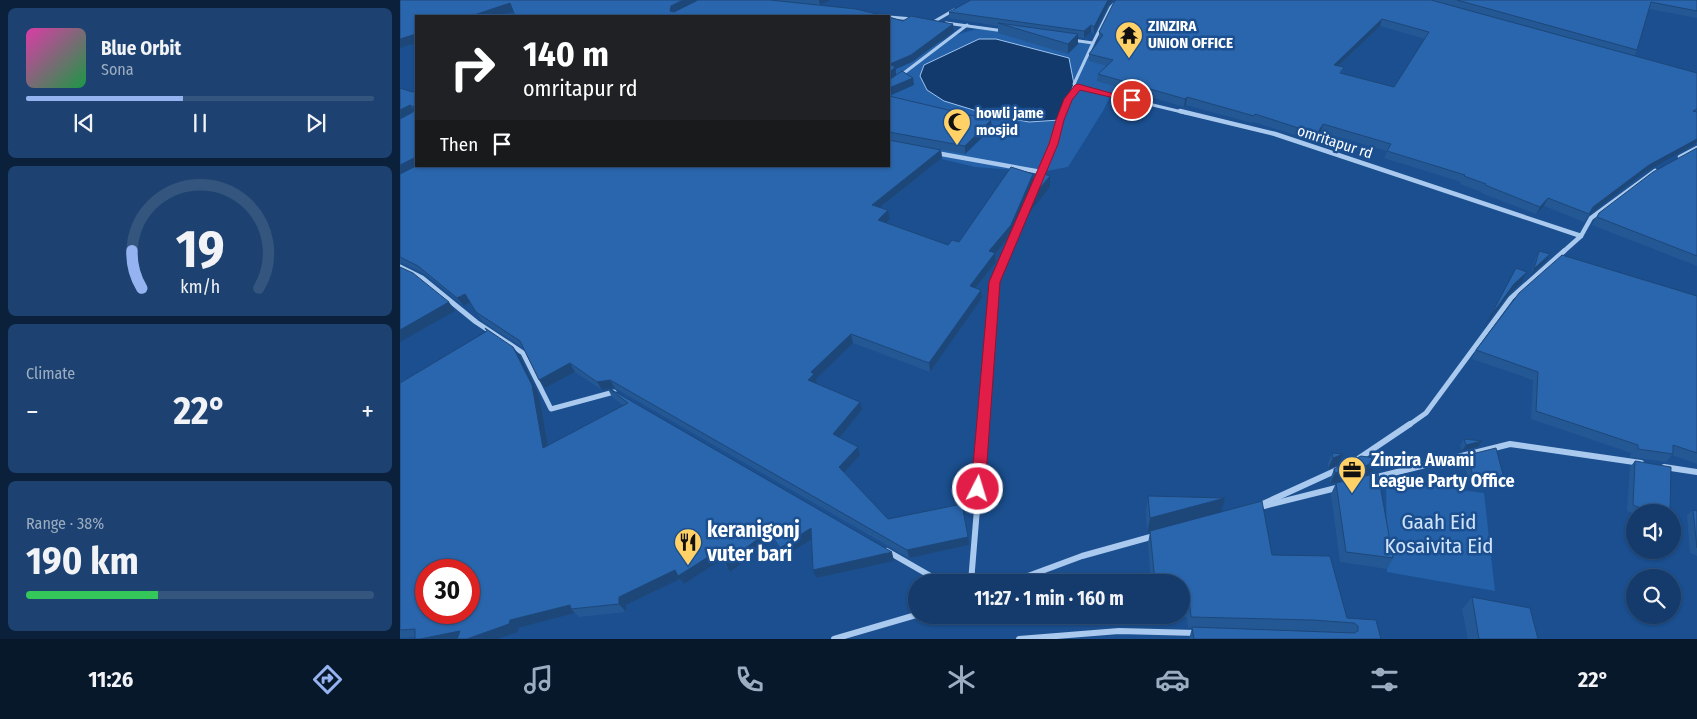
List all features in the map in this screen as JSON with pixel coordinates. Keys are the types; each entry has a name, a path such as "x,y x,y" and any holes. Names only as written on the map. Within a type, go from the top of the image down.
{"street":[{"path":"972,574 995,282 1054,144 1068,99 1078,87 1074,84 1111,7 1118,0"},
{"path":"935,21 957,8"},
{"path":"890,17 918,20"},
{"path":"927,20 1012,32"},
{"path":"895,80 968,25"},
{"path":"1066,40 1093,43"},
{"name":"omritapur rd","path":"1078,87 1275,134 1581,236"},
{"path":"1672,162 1697,148"},
{"path":"927,151 1041,172"},
{"path":"1346,485 1249,510 1348,466 1426,414 1511,298 1581,236 1591,218 1646,176 1663,167"},
{"path":"400,267 422,278 476,322 523,353 551,409 613,392 622,397"},
{"path":"1365,480 1510,444 1648,464"},
{"path":"1658,466 1697,472"},
{"path":"1034,574 1082,556 1165,533"},
{"path":"881,547 927,574"},
{"path":"834,639 908,617"},
{"path":"1019,639 1119,631 1207,633"}],"green space":[{"path":"977,29 996,30 1093,43 1117,68 1115,87 1103,111 1068,167 1041,172 975,167 921,154 890,142 890,72 942,41"},
{"name":"Gaah Eid Kosaivita Eid","path":"1386,480 1484,493 1495,591 1387,572"}],"shaded area":[{"path":"979,39 996,39 1069,58 1074,84 1060,120 1029,122 990,115 944,101 927,90 920,76 924,65"}],"building":[{"path":"400,0 683,0 671,6 670,11 674,12 698,0 770,0 856,9 881,15 515,15 510,3 474,15 415,15 415,34 400,39"},
{"path":"971,0 1108,0 1094,27 1091,25 1084,31 949,12"},
{"path":"1116,0 1431,0 1697,73 1697,109 1693,111 1697,112 1697,139 1649,165 1593,207 1589,214 1548,198 1540,207 1465,175 1387,151 1391,144 1323,124 1317,134 1255,114 1254,116 1187,97 1185,99 1098,74 1113,60 1089,54 1103,35 1099,32","holes":["1382,19 1429,32 1394,87 1340,73 1344,67 1334,65"]},
{"path":"1457,0 1697,0 1697,11 1651,2 1637,50"},
{"path":"911,16 953,24 911,55 890,64 890,17 903,21"},
{"path":"998,23 1078,34 1068,44"},
{"path":"890,64 895,67 890,72"},
{"path":"902,71 913,78 890,88 890,79"},
{"path":"400,88 415,91 415,158 400,165 400,119 413,112 414,107 410,105 400,110"},
{"name":"howli jame mosjid","path":"890,96 991,120 965,146 890,132"},
{"path":"890,140 941,150 872,205 888,210 878,220 948,245 952,240 959,242 1011,167 1033,174 1011,225 989,251 995,253 970,286 981,290 929,363 851,334 811,372 814,374 808,380 860,402 833,434 858,447 839,467 888,519 962,504 968,537 907,550 610,380 597,382 570,363 539,380 520,341 476,312 465,294 457,298 418,266 400,257 400,174 415,166 890,167"},
{"path":"1697,148 1697,256 1597,217 1599,213 1653,172"},
{"path":"1041,173 1050,176 1029,201"},
{"path":"1539,251 1550,254 1534,269"},
{"path":"1562,255 1697,296 1697,453 1673,445 1673,454 1638,449 1638,445 1536,411 1538,372 1476,350 1519,293"},
{"path":"400,267 413,273 449,302 400,330"},
{"path":"1516,268 1527,272 1514,284 1490,317"},
{"path":"485,328 513,347 532,385 543,448 628,403 607,387 892,552 813,570 811,528 780,548 769,531 725,563 716,552 678,576 675,570 619,597 619,604 571,609 570,605 510,620 509,624 467,639 457,639 460,631 415,639 415,629 400,630 400,383 487,331"},
{"path":"1464,439 1482,441 1466,445"},
{"path":"1496,448 1505,482 1473,477 1468,455"},
{"path":"1332,453 1343,454 1333,458"},
{"path":"1361,456 1375,458 1376,463 1335,473 1334,469"},
{"path":"1635,461 1671,467 1670,504 1633,504"},
{"path":"1378,473 1393,558 1346,552 1336,483"},
{"path":"1148,496 1225,498 1150,518"},
{"path":"1262,501 1272,555 1330,556 1347,618 1376,620 1381,639 1194,639 1192,627 1354,633 1358,631 1358,626 1354,623 1312,620 1191,617 1190,574 1154,574 1150,531"},
{"path":"1693,510 1697,511 1697,548"},
{"path":"1472,597 1530,608 1538,639 1479,639"}],"place":[{"name":"ZINZIRA UNION OFFICE","path":"1129,59"},
{"name":"howli jame mosjid","path":"957,146"},
{"name":"Zinzira Awami League Party Office","path":"1352,494"},
{"name":"keranigonj vuter bari","path":"688,566"}],"route":[{"path":"978,489 995,282 1054,144 1068,99 1078,87 1132,100"}]}
